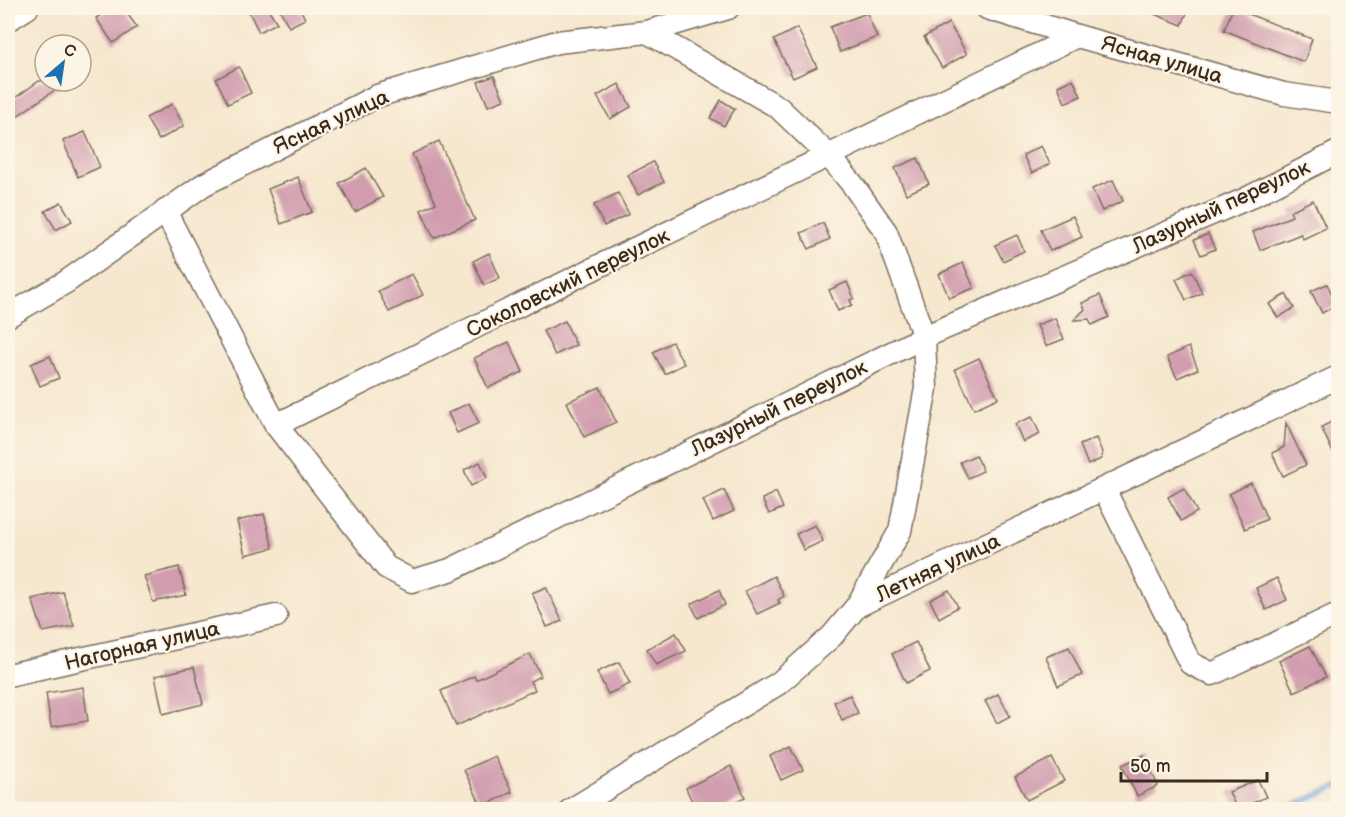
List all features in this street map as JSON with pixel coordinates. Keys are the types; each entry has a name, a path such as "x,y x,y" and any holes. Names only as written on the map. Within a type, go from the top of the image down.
{"street":[{"path":"8,20 27,8"},
{"name":"Ясная улица","path":"8,316 66,282 203,185 377,96 557,42 647,32 728,8"},
{"name":"Ясная улица","path":"987,8 1077,36 1284,94 1338,102"},
{"path":"647,32 778,107 829,156 853,184 885,232 924,338 926,388 900,531 856,606"},
{"name":"Соколовский переулок","path":"276,425 1077,36"},
{"name":"Лазурный переулок","path":"276,425 386,567 412,581 450,570 924,338 1246,199 1338,152"},
{"path":"165,211 276,425"},
{"name":"Летняя улица","path":"571,810 779,682 832,636 856,606 1105,491 1338,377"},
{"path":"1105,491 1190,663 1212,674 1338,614"},
{"name":"Нагорная улица","path":"8,675 276,616"}],"building":[{"path":"112,8 123,8 137,27 113,43 96,18"},
{"path":"247,8 268,8 277,23 259,32"},
{"path":"279,8 300,8 305,19 289,27"},
{"path":"1139,8 1189,8 1182,25"},
{"path":"1233,8 1312,39 1304,62 1224,30"},
{"path":"867,13 877,37 840,52 830,27"},
{"path":"949,23 967,54 942,68 924,37"},
{"path":"797,28 817,67 793,78 774,40"},
{"path":"239,67 251,93 228,104 216,79"},
{"path":"494,76 504,100 488,106 478,82"},
{"path":"1073,79 1081,96 1065,103 1058,86"},
{"path":"619,84 631,107 610,119 597,96"},
{"path":"33,85 33,93 50,93 14,118 8,103"},
{"path":"721,100 735,109 724,126 710,118"},
{"path":"172,104 184,126 159,140 146,118"},
{"path":"85,132 100,167 78,177 63,141"},
{"path":"439,141 475,220 434,238 421,210 436,203 412,154"},
{"path":"1041,146 1050,164 1032,173 1023,155"},
{"path":"918,158 929,184 906,194 895,168"},
{"path":"653,162 664,182 638,195 628,175"},
{"path":"366,168 383,197 355,212 339,183"},
{"path":"298,177 312,212 281,224 268,189"},
{"path":"1113,180 1123,201 1102,211 1092,189"},
{"path":"618,193 629,214 604,226 594,205"},
{"path":"1313,200 1326,228 1303,239 1301,234 1260,250 1253,232 1292,216 1290,211"},
{"path":"61,202 72,221 56,230 45,211"},
{"path":"1073,216 1082,237 1050,251 1041,230"},
{"path":"823,223 830,239 809,249 801,233"},
{"path":"1208,234 1215,249 1201,255 1194,240"},
{"path":"1017,235 1024,251 1003,261 995,245"},
{"path":"489,253 500,278 484,285 473,261"},
{"path":"963,263 974,288 949,298 939,274"},
{"path":"1192,271 1202,293 1186,300 1176,279"},
{"path":"412,274 423,295 389,312 378,291"},
{"path":"847,282 854,298 850,300 852,305 838,311 829,290"},
{"path":"1327,284 1337,305 1322,313 1311,291"},
{"path":"1286,294 1294,308 1278,318 1269,304"},
{"path":"1100,295 1109,317 1092,325 1089,319 1074,320 1085,309 1082,303"},
{"path":"1055,318 1064,339 1046,346 1037,325"},
{"path":"565,321 576,345 555,355 543,331"},
{"path":"509,342 523,372 488,388 474,358"},
{"path":"672,342 684,364 665,374 653,352"},
{"path":"1189,347 1198,369 1177,378 1167,357"},
{"path":"50,356 59,378 40,386 31,364"},
{"path":"979,358 998,398 974,409 955,369"},
{"path":"600,387 616,422 584,437 567,402"},
{"path":"469,403 479,423 457,433 448,413"},
{"path":"1032,417 1040,434 1023,442 1015,424"},
{"path":"1338,419 1338,463 1321,427"},
{"path":"1286,423 1306,465 1283,476 1272,453 1284,447"},
{"path":"1096,438 1102,452 1101,459 1088,465 1080,445"},
{"path":"976,455 983,471 968,478 960,462"},
{"path":"480,462 487,478 471,486 464,470"},
{"path":"1251,483 1267,519 1245,529 1229,494"},
{"path":"1184,488 1197,512 1181,521 1168,497"},
{"path":"724,490 734,511 713,521 703,500"},
{"path":"776,492 783,508 769,514 762,499"},
{"path":"264,514 273,548 245,555 237,521"},
{"path":"815,525 823,541 804,550 796,534"},
{"path":"179,567 186,595 153,602 144,576"},
{"path":"774,576 784,596 778,600 780,603 757,614 745,591"},
{"path":"1277,578 1287,600 1266,610 1256,588"},
{"path":"546,587 562,621 547,627 532,593"},
{"path":"719,590 725,605 698,618 691,604"},
{"path":"949,590 958,607 939,618 930,600"},
{"path":"63,592 74,626 43,632 32,599"},
{"path":"676,633 686,651 656,665 647,649"},
{"path":"916,642 930,671 906,683 892,654"},
{"path":"1310,646 1326,677 1294,692 1279,661"},
{"path":"1069,647 1082,675 1058,686 1046,657"},
{"path":"530,654 541,676 530,681 535,690 456,726 441,691 474,676 476,680"},
{"path":"619,662 630,684 608,694 597,672"},
{"path":"194,667 203,704 163,714 155,676"},
{"path":"83,687 88,721 51,727 46,693"},
{"path":"998,694 1010,716 997,723 985,701"},
{"path":"850,695 858,713 842,720 834,702"},
{"path":"791,746 803,770 781,780 770,756"},
{"path":"1144,755 1158,786 1137,796 1122,765"},
{"path":"494,756 512,792 482,807 464,770"},
{"path":"1052,758 1064,781 1027,800 1015,777"},
{"path":"731,766 745,797 719,810 696,810 686,788"},
{"path":"1258,780 1266,797 1237,810 1229,792"}],"waterway":[{"path":"1284,810 1338,786"}]}
